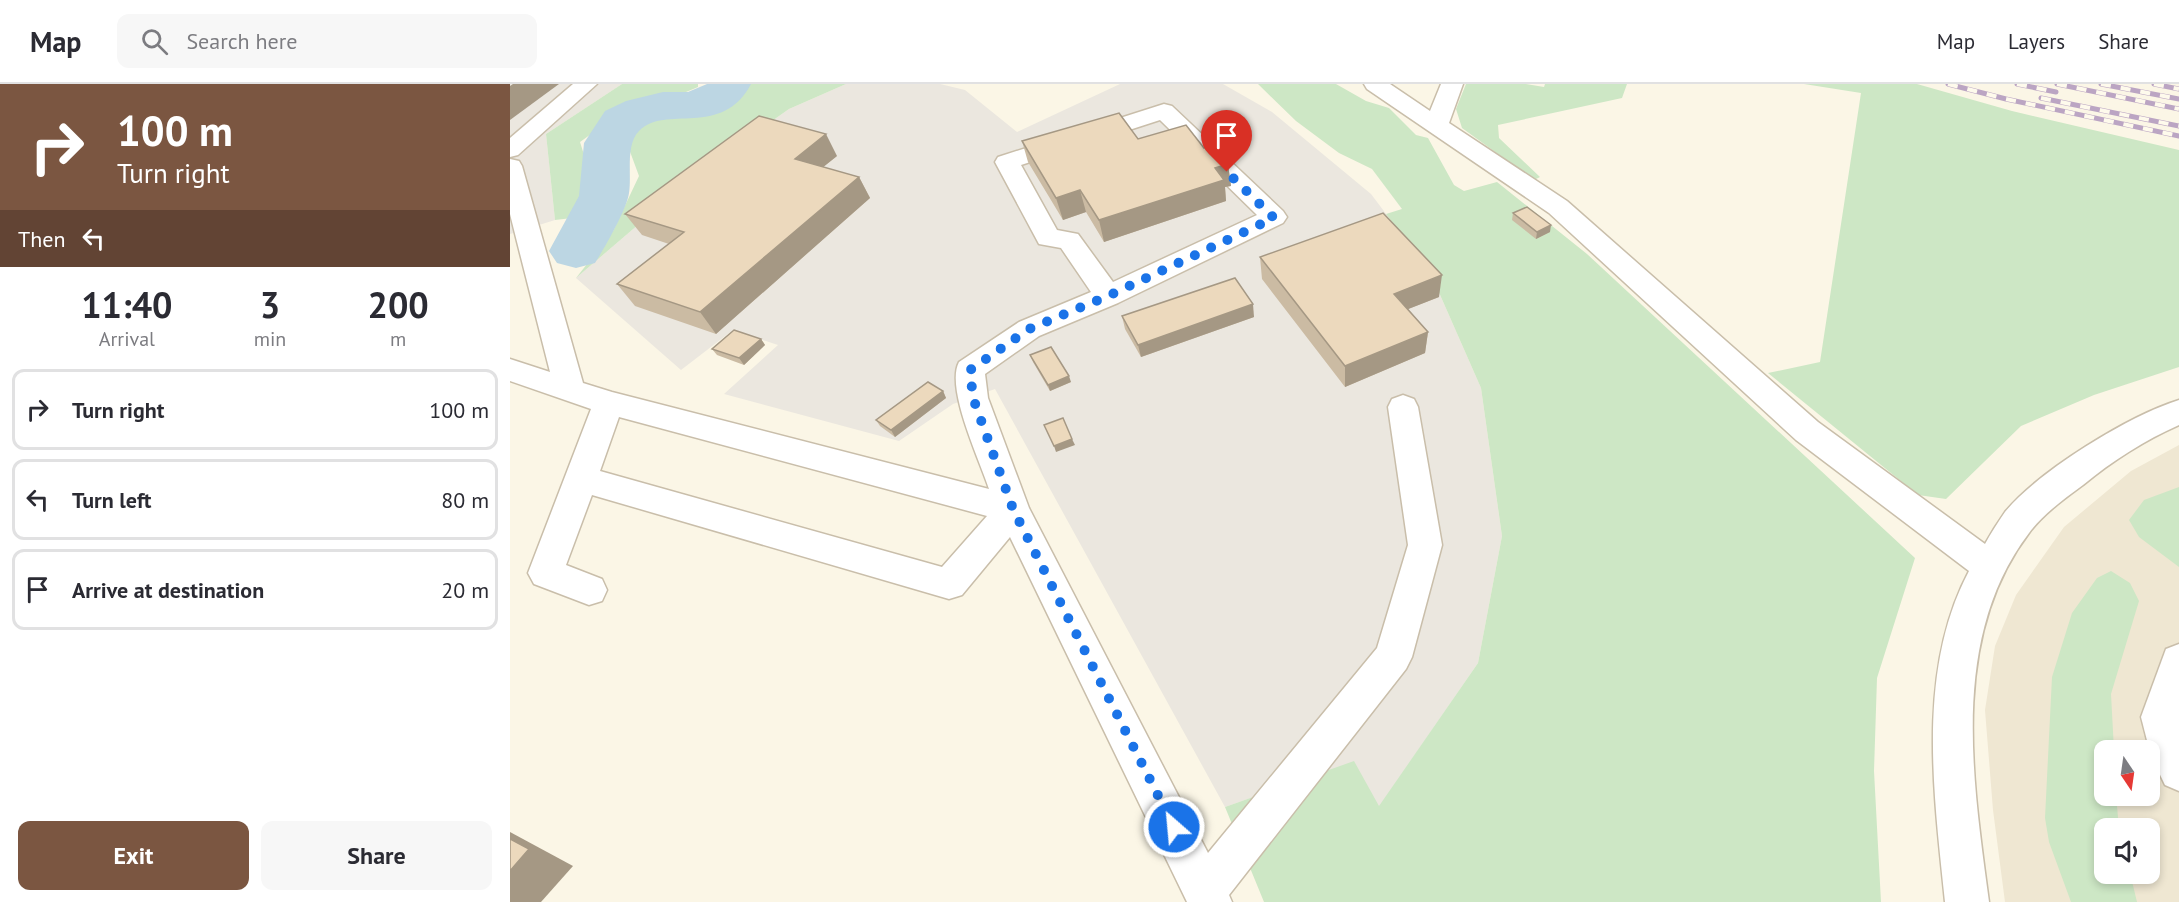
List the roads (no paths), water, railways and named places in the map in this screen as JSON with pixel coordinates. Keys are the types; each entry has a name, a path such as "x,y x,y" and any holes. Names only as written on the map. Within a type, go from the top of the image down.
{"street":[{"path":"510,150 586,84"},
{"path":"1355,84 1436,126"},
{"path":"1375,84 1558,207 1807,431 1988,565"},
{"path":"1436,126 1452,84"},
{"path":"1108,296 1069,240 1048,238 1007,162 1164,111 1274,218 1108,296 1029,329 970,370 973,398 1013,509 1208,896 1393,657 1425,545 1403,407"},
{"path":"510,166 570,391"},
{"path":"510,370 609,403 1013,509"},
{"path":"589,590 546,573 609,403"},
{"path":"1967,902 1953,764 1953,706 1960,652 1972,607 1988,565 2020,519 2057,487 2100,454 2179,412"},
{"path":"581,479 949,584 1013,509"},
{"path":"2179,661 2160,717 2171,756 2179,771"}],"waterway":[{"path":"576,251 604,196 608,143 621,121 642,111 663,106 695,106 724,93 729,84"}],"railway":[{"path":"1948,84 2006,99 2179,136"},
{"path":"2017,84 2056,92"},
{"path":"2057,84 2179,109"},
{"path":"2101,84 2179,99"},
{"path":"2154,84 2179,89"},
{"path":"2041,98 2179,126"}]}
